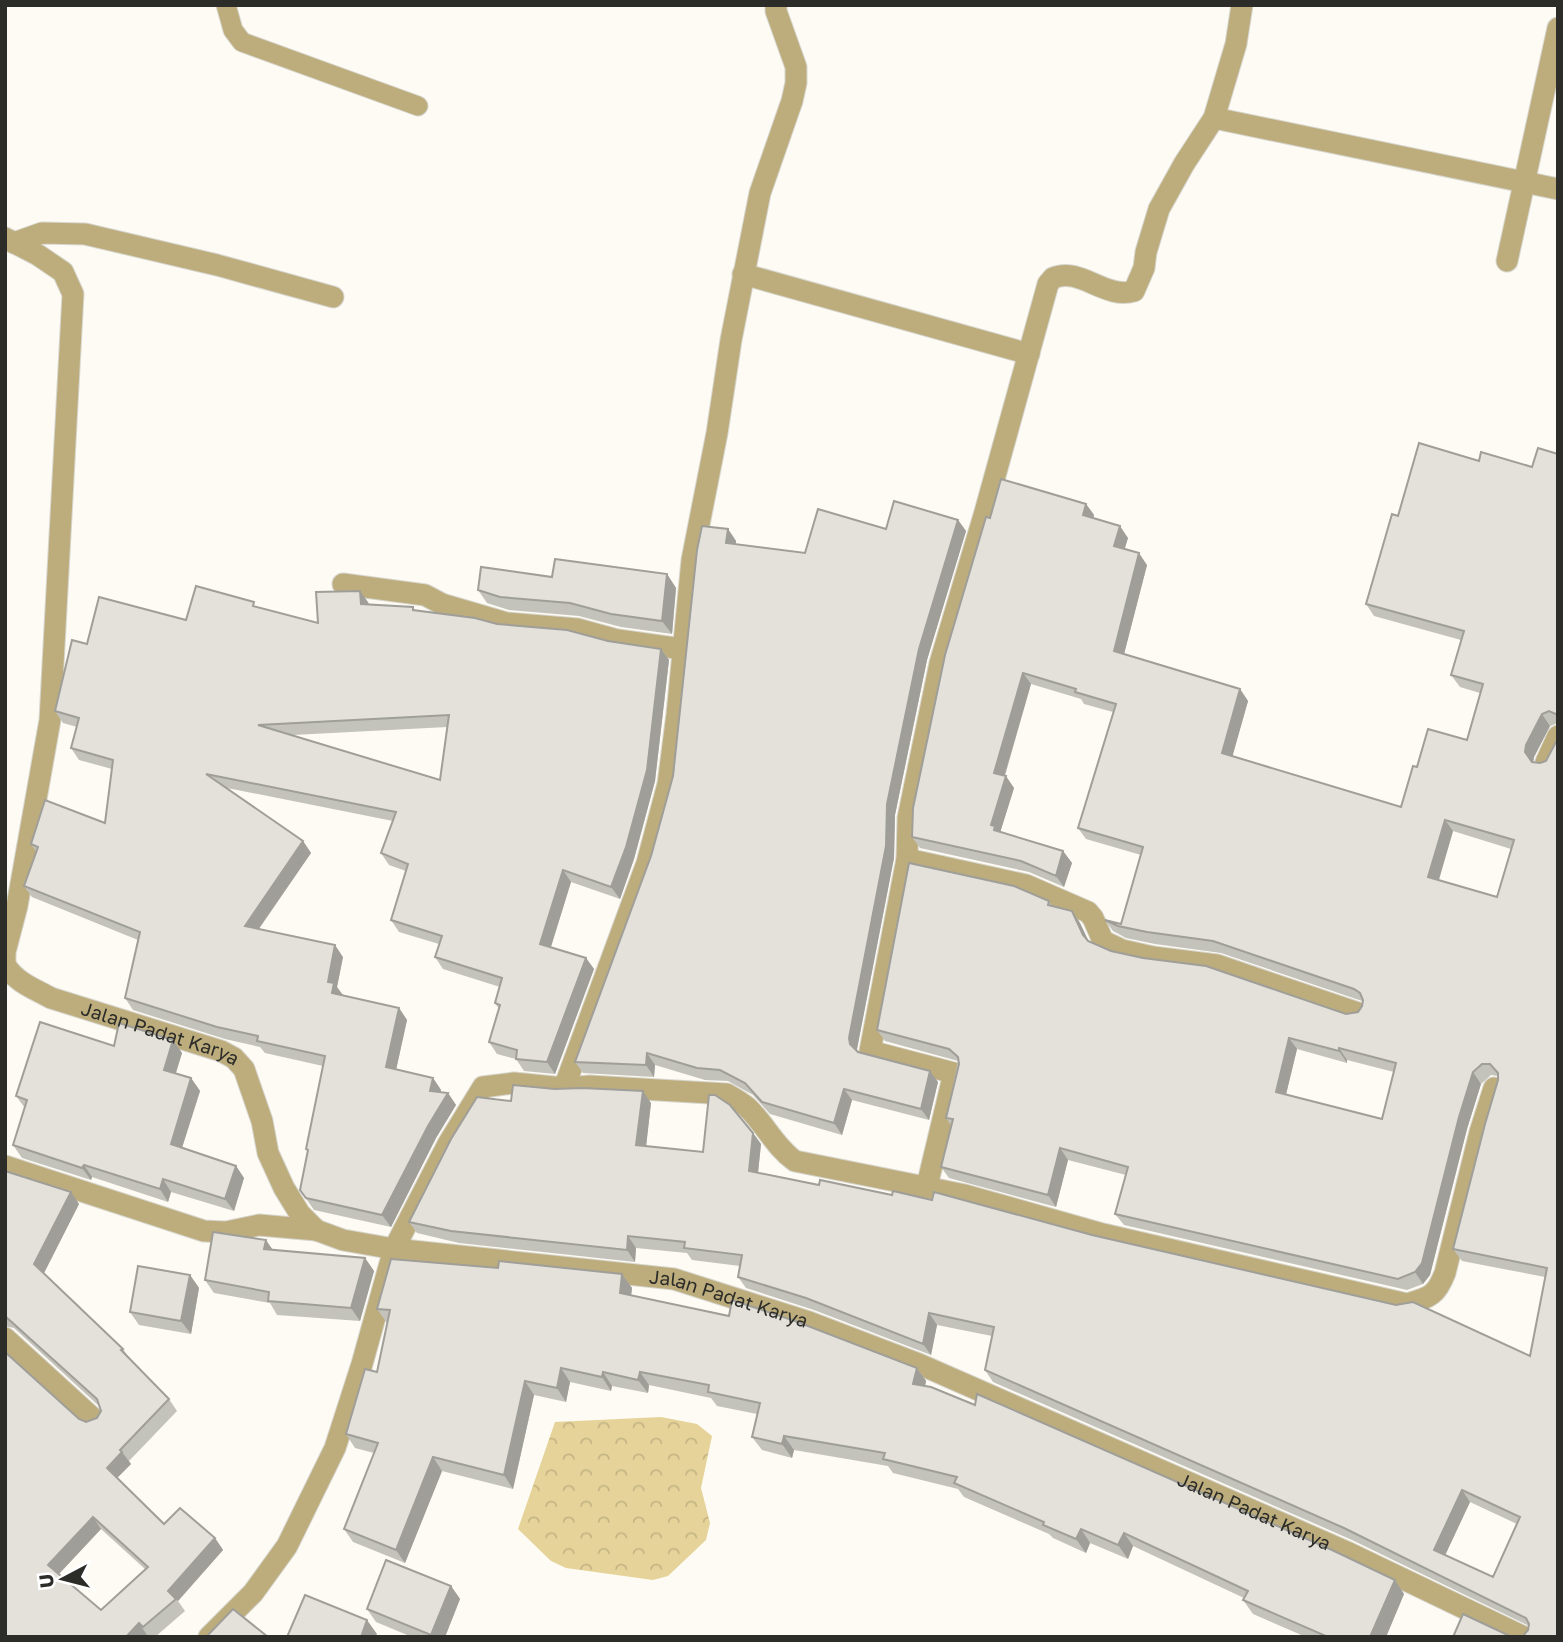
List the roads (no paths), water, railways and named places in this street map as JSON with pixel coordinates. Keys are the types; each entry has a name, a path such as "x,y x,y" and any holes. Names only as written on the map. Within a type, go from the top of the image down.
{"street":[{"path":"564,1088 647,863 668,784 691,560 717,433 743,274 760,194 796,83 796,67 776,5"},
{"path":"928,1186 954,1073 870,1051 907,859 908,818 940,663 1041,307 1052,278 1067,275 1116,293 1134,291 1144,268 1159,209 1214,118 1236,44 1242,5"},
{"path":"1507,261 1558,28"},
{"path":"1214,118 1558,188"},
{"path":"10,241 42,233 85,234 217,265 333,298"},
{"name":"Jalan Padat Karya","path":"10,241 63,272 73,294 50,720 17,906 5,952 5,965 13,977 51,998 221,1051 234,1058 244,1069 253,1092 268,1153 284,1188 300,1214 316,1230 343,1240 394,1249 674,1279 809,1322 919,1364 1347,1552 1524,1637"},
{"path":"743,274 1029,355"},
{"path":"343,584 425,595 442,604 507,623 578,629 618,640 682,649"},
{"path":"1546,762 1558,736"},
{"path":"907,859 1026,886 1088,912 1103,941 1122,950 1217,965 1358,1013"},
{"path":"209,1637 253,1593 287,1546 335,1448 394,1249 448,1144 483,1087 514,1083 564,1088 590,1086 727,1094 745,1105 782,1152 795,1161 928,1186 1103,1234 1407,1304 1430,1297 1439,1288 1494,1088"},
{"path":"5,1166 204,1231 226,1232 259,1225 316,1230"},
{"path":"5,1338 96,1420"}],"lane":[{"path":"226,5 233,30 242,42 418,106"}]}
